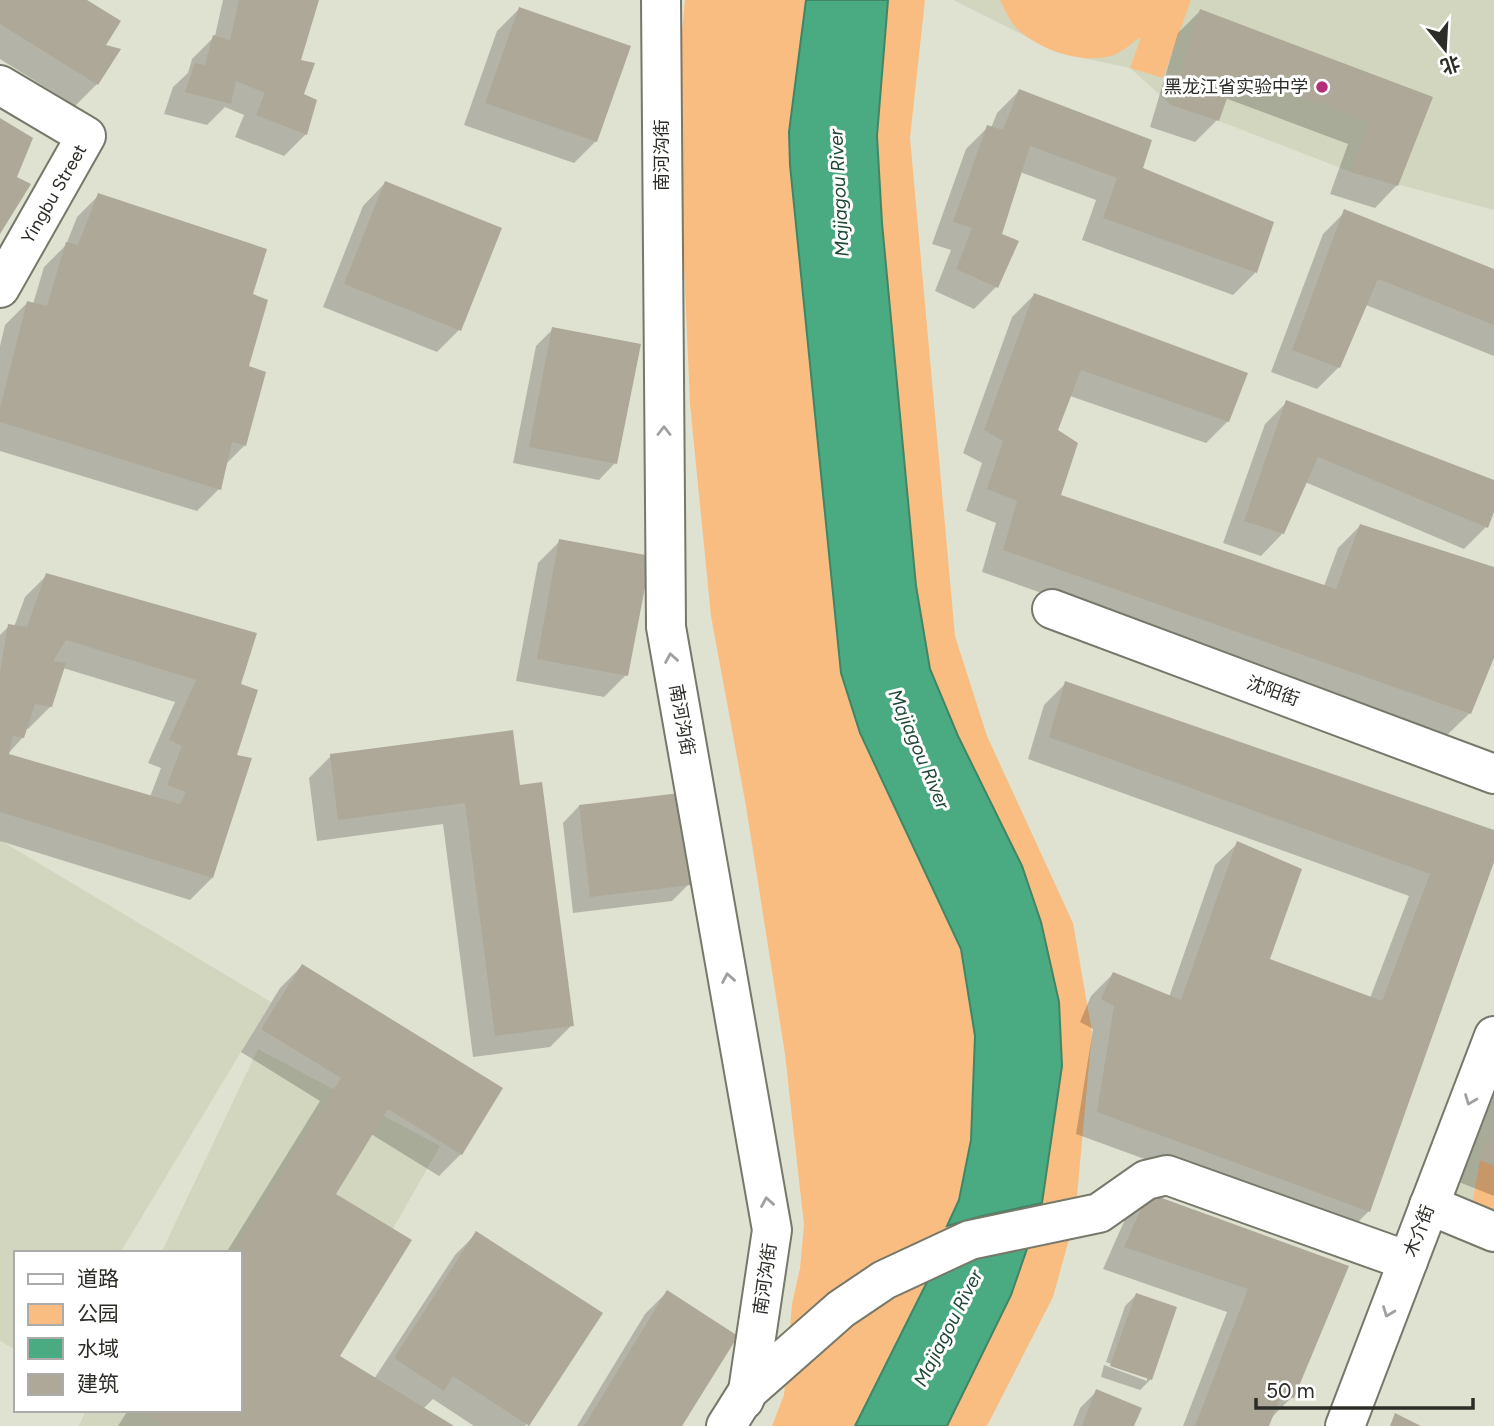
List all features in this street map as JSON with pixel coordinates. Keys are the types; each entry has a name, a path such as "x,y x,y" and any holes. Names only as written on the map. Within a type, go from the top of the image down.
{"street":[{"name":"南河沟街","path":"661,0 666,626 772,1230 748,1391 726,1426"},
{"name":"Yingbu Street","path":"0,85 86,136 0,289"},
{"name":"沈阳街","path":"1052,609 1494,774"},
{"name":"木介街","path":"1345,1426 1494,1036"},
{"path":"732,1426 748,1391 841,1309 884,1280 970,1240 1099,1213 1146,1180 1167,1175 1408,1261"},
{"path":"1429,1205 1494,1232"}],"shaded area":[{"name":"黑龙江省实验中学","path":"953,0 1494,0 1494,210 1351,172 1171,105 1130,68 1059,53"},
{"path":"0,840 271,1002 121,1251 14,1251 14,1349 0,1341"},
{"path":"258,1049 440,1146 318,1361 432,1426 79,1426 85,1412 242,1412 242,1251 162,1251"},
{"path":"1494,1083 1494,1216 1449,1199"}],"green space":[{"path":"685,0 925,0 910,138 955,636 987,736 1073,923 1092,1032 1075,1218 1053,1297 987,1426 772,1426 784,1395 792,1304 800,1268 804,1225 785,1054 746,806 711,616 690,404 682,217 681,42"},
{"path":"1000,0 1191,0 1163,78 1130,68 1141,37 1121,51 1106,57 1062,54 1022,33 1011,21"},
{"path":"1480,1160 1494,1166 1494,1213 1472,1205"}],"water":[{"name":"Majiagou River","path":"806,0 888,0 877,136 882,223 916,586 930,669 958,736 1022,866 1041,922 1059,1002 1062,1066 1042,1203 947,1226 959,1200 971,1140 975,1036 961,949 860,733 841,673 790,165 789,132"},
{"name":"Majiagou River","path":"1028,1246 1011,1295 947,1426 855,1426 928,1280 968,1261"}],"building":[{"path":"0,0 87,0 121,21 106,45 121,49 98,85 0,24"},
{"path":"239,0 319,0 301,60 315,63 304,94 317,100 307,135 256,115 265,93 236,81 231,104 185,92 195,63 205,65 213,35 230,40"},
{"path":"519,7 631,46 597,142 485,103"},
{"path":"1200,9 1433,97 1398,186 1351,172 1369,122 1236,73 1219,121 1171,105"},
{"path":"1019,89 1152,140 1143,168 1274,222 1257,273 1103,218 1117,178 1030,146 1002,234 1019,241 998,288 956,269 972,228 953,222 987,125 1003,130"},
{"path":"0,118 33,138 17,177 31,184 0,234"},
{"path":"385,181 502,228 461,331 344,284"},
{"path":"98,193 267,249 253,294 268,300 249,366 266,372 246,446 232,442 221,490 0,422 0,408 27,301 47,306 66,242 78,245"},
{"path":"1344,209 1494,269 1494,325 1378,279 1340,368 1292,350"},
{"path":"1034,293 1248,373 1229,422 1081,370 1058,430 1078,443 1061,495 1336,589 1360,524 1494,567 1494,658 1471,714 1003,550 1017,501 987,489 1003,441 984,430"},
{"path":"552,327 641,344 617,464 529,447"},
{"path":"1286,400 1494,480 1494,512 1488,528 1318,457 1284,534 1244,521"},
{"path":"559,539 651,556 628,676 537,659"},
{"path":"46,573 257,633 241,684 258,690 237,755 252,758 213,878 0,812 0,672 8,624 27,627","holes":["66,640 196,680 169,740 182,746 167,785 186,792 180,804 9,754 13,736 24,738 35,704 52,707 66,663 53,661"]},
{"path":"1065,681 1494,830 1494,862 1370,1212 1097,1112 1114,1006 1101,999 1113,972 1181,1000 1237,841 1302,869 1270,959 1382,1001 1430,874 1049,737"},
{"path":"513,730 520,785 542,782 574,1026 495,1036 465,803 338,820 330,754"},
{"path":"680,793 691,885 590,897 579,805"},
{"path":"302,964 503,1088 462,1155 388,1109 336,1194 412,1240 340,1356 454,1426 165,1426 142,1412 242,1412 242,1251 233,1251 341,1078 261,1029"},
{"path":"1494,1125 1494,1166 1480,1160"},
{"path":"1148,1193 1349,1266 1294,1398 1281,1396 1269,1426 1195,1426 1248,1289 1124,1247"},
{"path":"476,1231 603,1313 529,1426 453,1376 444,1391 394,1358"},
{"path":"667,1290 738,1336 682,1426 584,1426"},
{"path":"1136,1293 1177,1307 1152,1380 1110,1366"},
{"path":"1096,1389 1142,1408 1134,1426 1082,1426"},
{"path":"1395,1413 1421,1426 1390,1426"}],"place":[{"name":"黑龙江省实验中学","path":"1322,87"}]}
